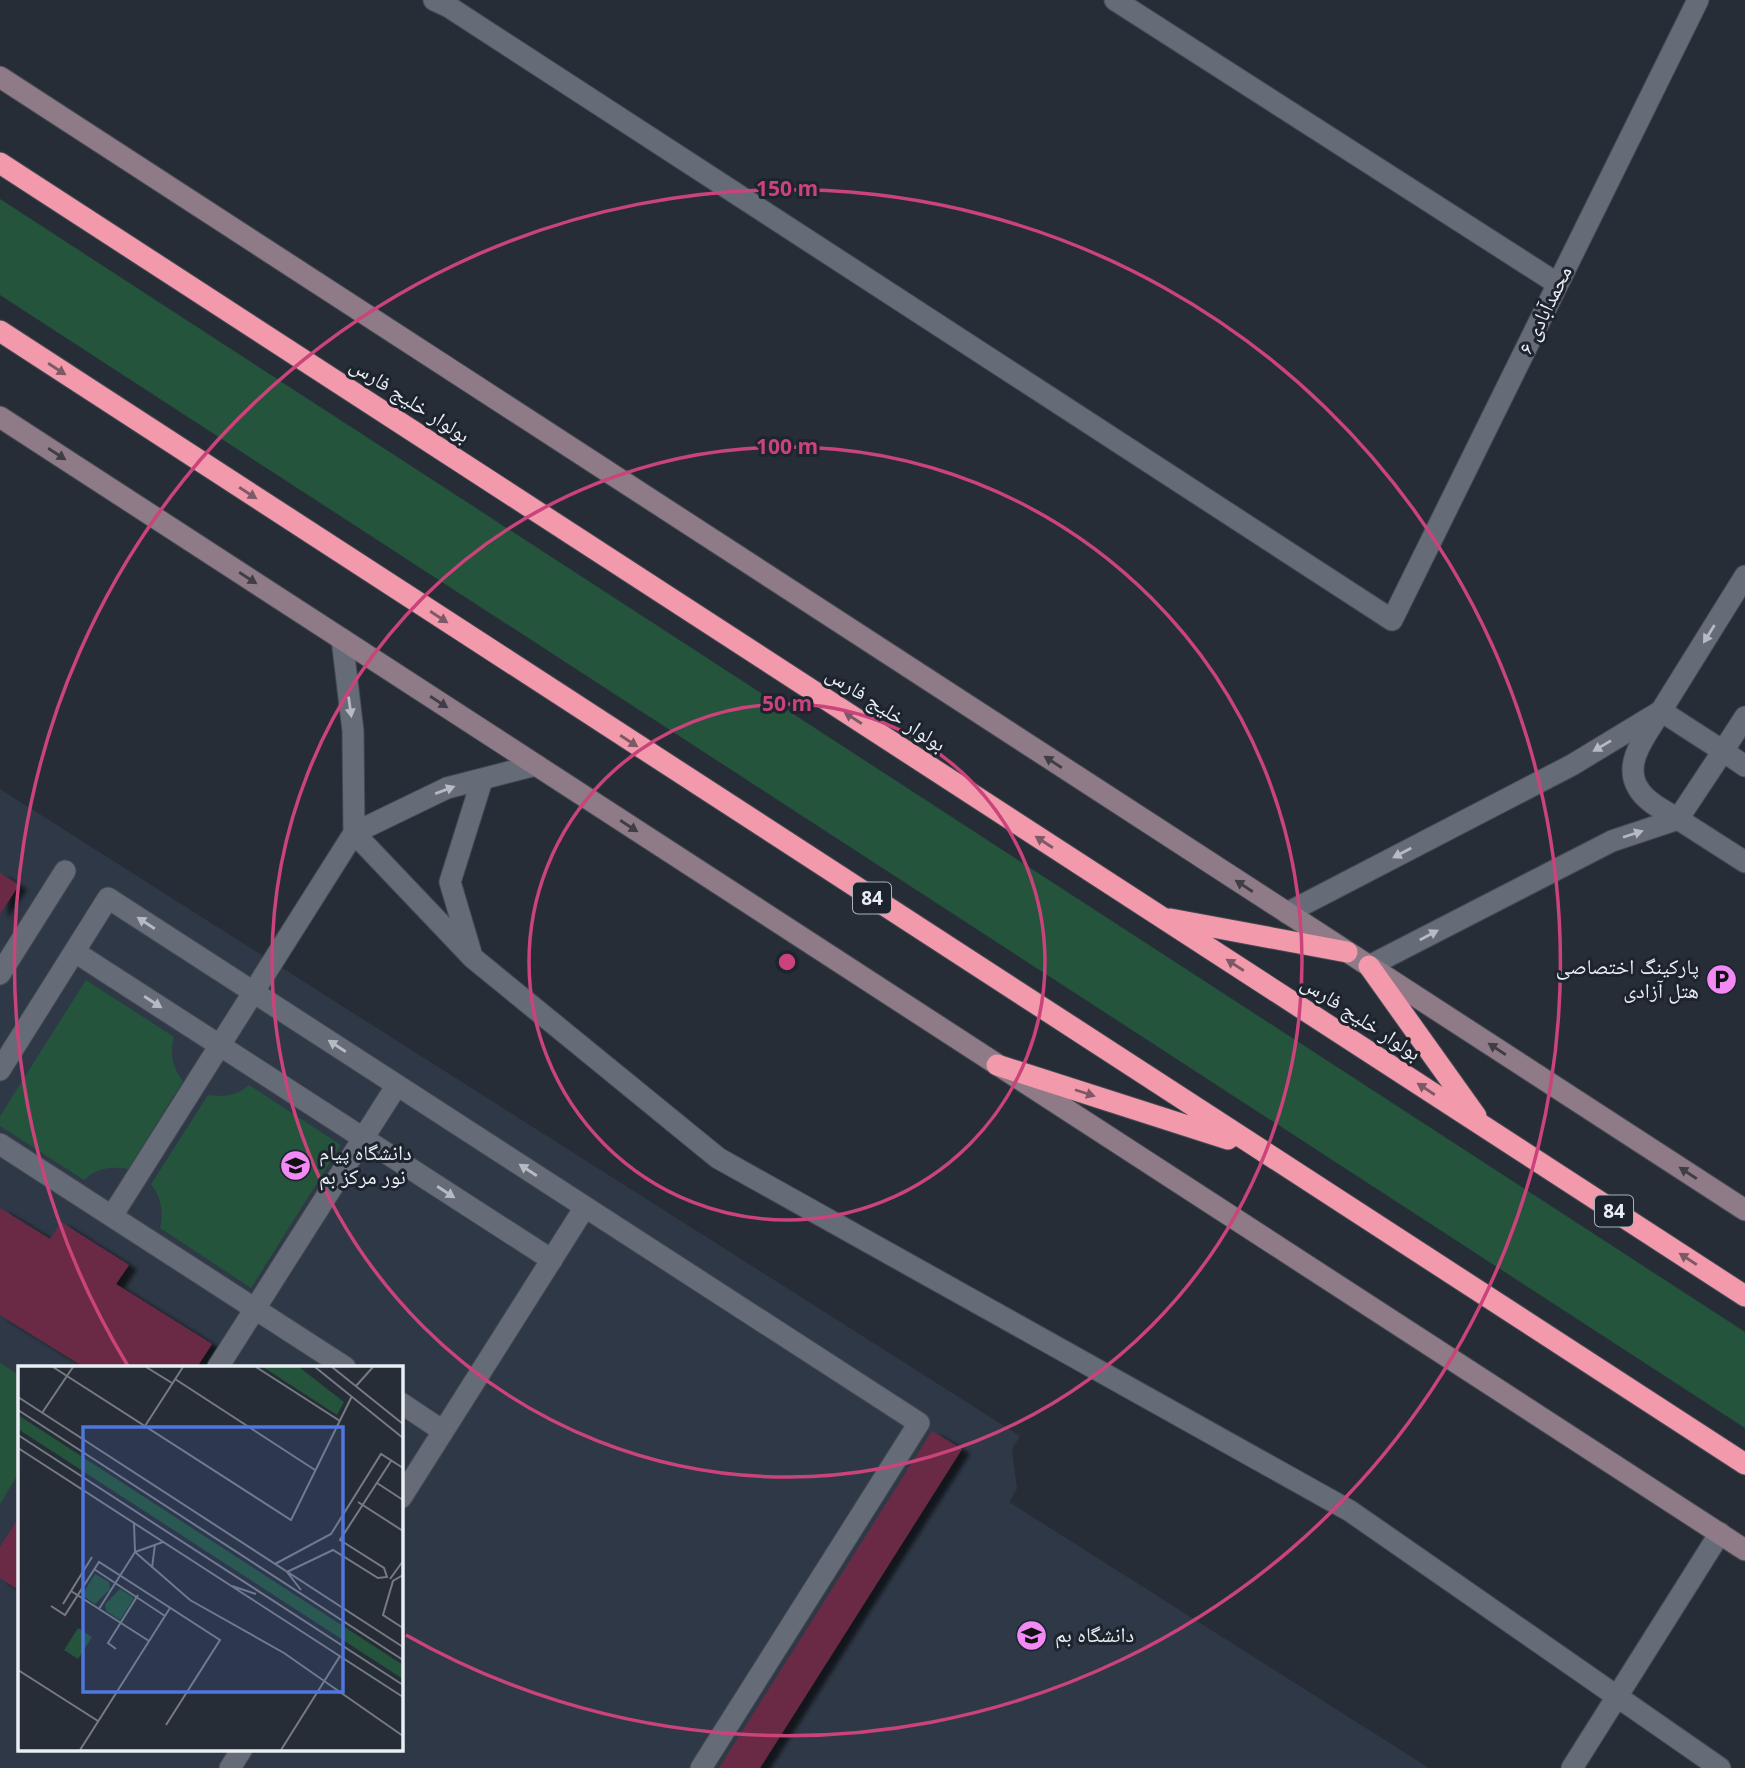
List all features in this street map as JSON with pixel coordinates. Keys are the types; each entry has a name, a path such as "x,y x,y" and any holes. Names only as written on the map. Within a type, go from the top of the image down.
{"highway":[{"name":"بولوار خلیج فارس","path":"0,163 1745,1296"},
{"name":"84","path":"0,331 1745,1464"},
{"path":"1160,917 1347,952"},
{"path":"1368,966 1483,1126"},
{"path":"997,1065 1257,1148"}],"street":[{"name":"محمدآبادی ۶","path":"434,0 460,14 1392,620 1698,0"},
{"path":"1115,0 1558,284"},
{"path":"0,77 1745,1210"},
{"path":"0,417 1745,1550"},
{"path":"1745,576 1633,760 1633,775 1638,789 1648,800 1745,862"},
{"path":"342,639 354,731 354,833 473,958 718,1158 1350,1511 1720,1768"},
{"path":"1287,913 1572,765 1661,711"},
{"path":"1661,711 1745,766"},
{"path":"1368,966 1612,841 1678,819 1745,717"},
{"path":"112,1216 354,833 447,788 536,765"},
{"path":"473,958 450,883 482,780"},
{"path":"0,974 65,871"},
{"path":"0,1070 108,898 919,1423 701,1768"},
{"path":"75,952 552,1260"},
{"path":"219,1366 397,1085"},
{"path":"0,1144 343,1366"},
{"path":"402,1496 585,1207"},
{"path":"402,1404 443,1431"},
{"path":"1572,1768 1720,1533"},
{"path":"230,1768 241,1750"}],"shaded area":[{"name":"دانشگاه پیام نور مرکز بم","path":"0,789 1020,1436 1012,1449 1017,1489 1009,1502 1429,1768 0,1768"}],"green space":[{"path":"0,199 1745,1332 1745,1428 0,295"},
{"path":"86,980 174,1037 173,1060 183,1081 128,1169 104,1169 84,1180 0,1126 0,1116"},
{"path":"249,1085 341,1145 251,1288 160,1228 161,1205 151,1184 208,1095 230,1095"},
{"path":"0,1363 18,1374 18,1475 0,1504"}],"building":[{"path":"0,873 19,885 0,914"},
{"path":"0,1208 50,1239 61,1222 129,1265 116,1284 212,1344 198,1366 82,1366 0,1315"},
{"path":"932,1431 962,1449 760,1768 719,1768"},
{"path":"18,1519 18,1589 0,1578 0,1547"}],"place":[{"name":"پارکینگ اختصاصی هتل آزادی","path":"1722,979"},
{"name":"دانشگاه پیام نور مرکز بم","path":"296,1165"},
{"name":"دانشگاه بم","path":"1032,1635"}]}
